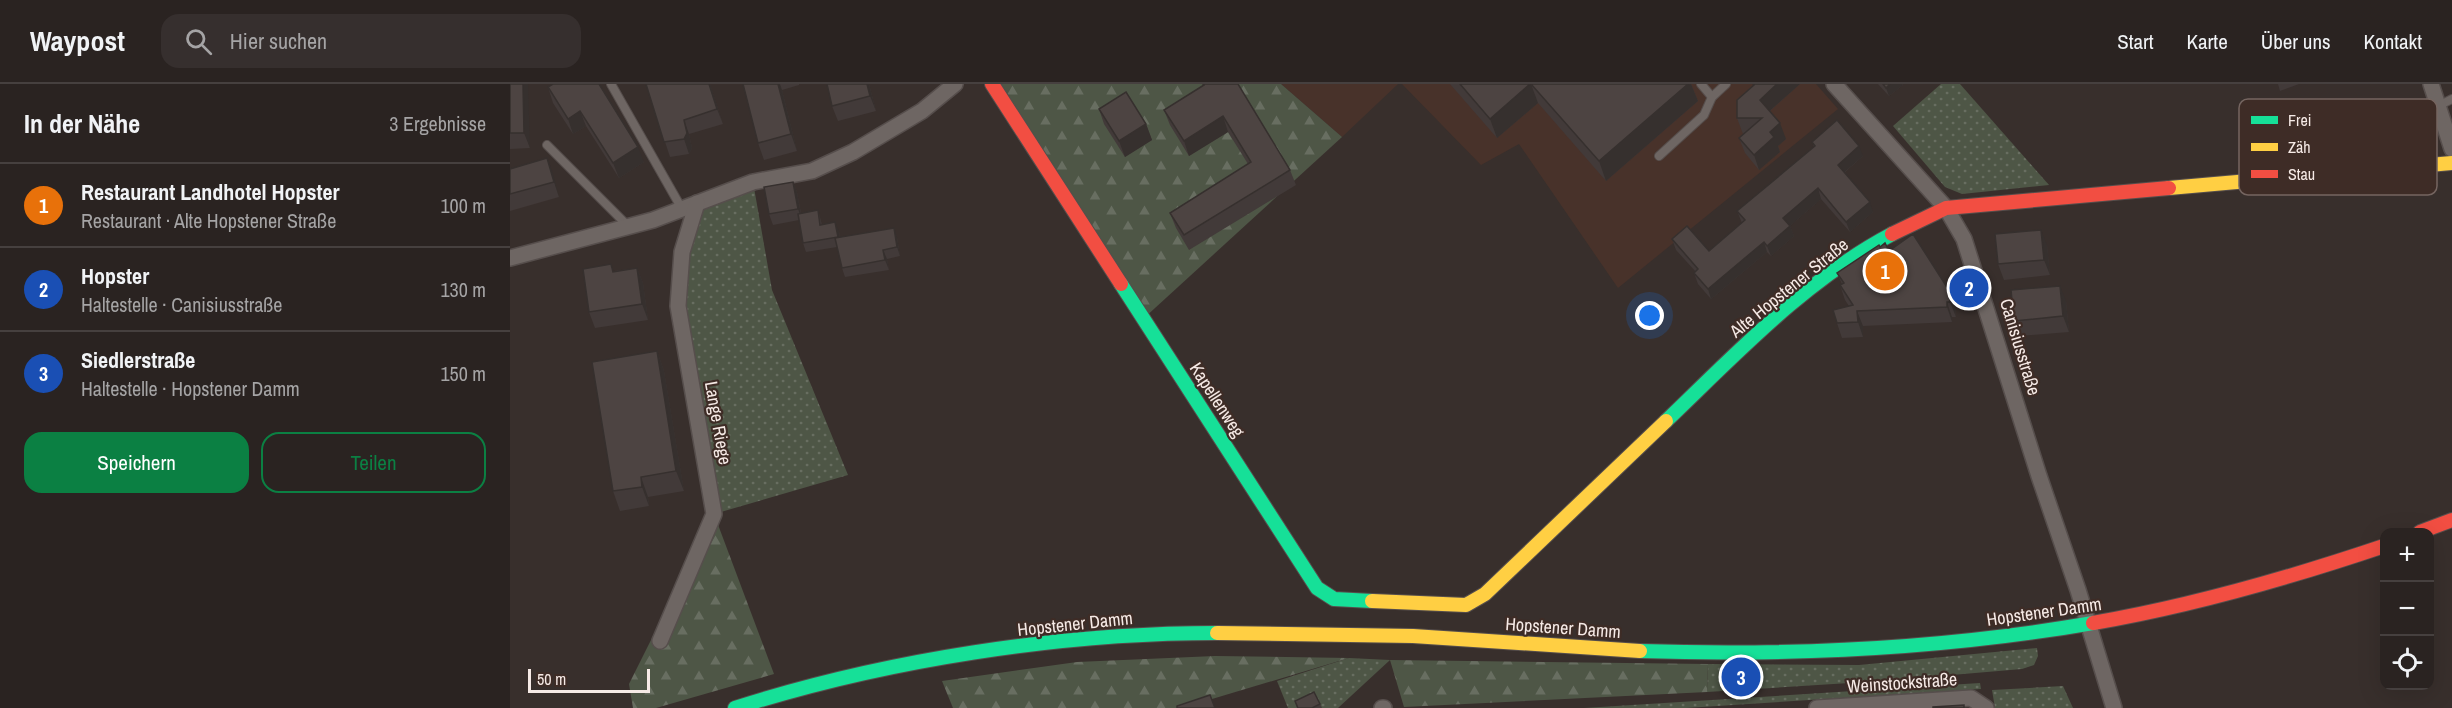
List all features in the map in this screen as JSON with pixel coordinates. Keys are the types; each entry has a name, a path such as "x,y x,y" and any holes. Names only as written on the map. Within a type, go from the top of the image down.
{"street":[{"path":"510,258 654,220 753,182 812,171 853,152 922,111 955,84"},
{"name":"Kapellenweg","path":"992,84 1317,588 1334,599 1443,605 1466,605 1485,594"},
{"name":"Canisiusstraße","path":"1834,84 1946,208 1964,240 2114,708"},
{"path":"2432,84 2445,102 2452,149"},
{"name":"Alte Hopstener Straße","path":"2437,164 2452,163"},
{"name":"Alte Hopstener Straße","path":"1485,594 1761,331 1833,271 1889,235 1946,208 2239,182"},
{"name":"Lange Riege","path":"660,641 714,514 678,306 682,252 697,203"},
{"path":"2431,528 2452,520"},
{"name":"Hopstener Damm","path":"735,708 779,694 908,665 1048,642 1175,633 1413,636 1616,650 1742,654 1908,647 2088,626 2136,616 2295,576 2380,548"},
{"name":"Weinstockstraße","path":"1817,708 1971,698 1986,708"}],"lane":[{"path":"611,84 682,209"},
{"path":"1701,84 1712,97"},
{"path":"1659,156 1704,115 1712,97 1726,84"},
{"path":"547,145 628,226"}],"shaded area":[{"path":"1281,84 1398,84 1342,137"},
{"path":"1402,84 1816,84 1838,109 1618,288 1519,144 1481,165"}],"green space":[{"path":"992,84 1281,84 1342,137 1143,319"},
{"path":"1941,84 1960,84 2049,185 1962,194 1945,187 1893,126"},
{"path":"753,182 772,290 848,475 714,514 678,306 697,203"},
{"path":"714,514 774,674 656,708 633,708 629,684"},
{"path":"2037,648 2038,656 2034,665 2022,669 1707,692 1708,664 1859,665"},
{"path":"1215,656 1349,658 1182,708 953,708 942,681 1077,662"},
{"path":"1349,658 1390,660 1338,708 1288,708 1277,681"},
{"path":"1390,660 1708,664 1707,692 1404,707"},
{"path":"1980,683 1981,689 1686,708 1584,708"},
{"path":"2063,686 2073,708 1995,708 1992,690"}],"building":[{"path":"510,84 523,84 524,133 510,133"},
{"path":"553,84 599,84 638,147 613,163 580,111 568,119 548,87"},
{"path":"646,84 709,84 717,109 684,120 687,133 684,139 664,142"},
{"path":"743,84 778,84 791,134 758,143"},
{"path":"827,84 867,84 870,96 832,106"},
{"path":"1203,84 1238,84 1290,170 1184,235 1170,213 1251,162 1223,116 1184,141 1164,110"},
{"path":"1460,84 1530,84 1490,119"},
{"path":"1531,84 1688,84 1599,161"},
{"path":"1753,84 1777,84 1760,100 1780,123 1770,132 1774,137 1754,155 1739,138 1762,118 1737,118 1737,100"},
{"path":"1126,92 1146,124 1119,141 1099,109"},
{"path":"1837,120 1859,146 1838,165 1870,202 1846,222 1818,188 1783,218 1790,226 1767,246 1764,242 1708,289 1694,273 1698,269 1672,239 1687,226 1709,251 1745,220 1737,211 1815,146 1812,142"},
{"path":"547,158 554,182 510,194 510,169"},
{"path":"793,182 798,209 769,214 764,187"},
{"path":"818,210 820,225 835,222 838,237 803,243 798,214"},
{"path":"894,228 897,247 883,250 885,260 842,268 835,238"},
{"path":"2041,230 2044,260 1998,264 1995,234"},
{"path":"1913,234 1950,292 1950,302 1947,302 1947,307 1857,311 1858,322 1837,323 1833,310 1853,305 1840,285 1844,283 1837,273 1879,245 1880,247 1885,243 1889,251"},
{"path":"611,264 613,272 637,268 642,304 589,312 583,269"},
{"path":"2060,286 2063,316 2014,321 2011,290"},
{"path":"657,351 676,471 641,477 642,487 613,491 592,362"},
{"path":"1314,692 1320,704 1312,708 1298,708 1295,701"},
{"path":"1210,695 1215,708 1177,708 1177,706"},
{"path":"1964,705 1964,708 1933,708 1933,707"}],"traffic: fast":[{"path":"1666,421 1745,345 1801,296 1860,252 1892,234"},
{"path":"1121,284 1317,588 1334,599 1372,601"},
{"path":"1640,651 1754,652 1867,649 1980,639 2093,623"},
{"path":"735,708 852,676 973,652 1097,638 1217,633"}],"traffic: slow":[{"path":"2437,164 2452,163"},
{"path":"2169,188 2239,182"},
{"path":"1372,601 1466,605 1485,594 1666,421"},
{"path":"1217,633 1413,636 1640,651"}],"traffic: jam":[{"path":"992,84 1121,284"},
{"path":"1892,234 1946,208 2169,188"},
{"path":"2431,528 2452,520"},
{"path":"2093,623 2240,590 2380,547"}],"place":[{"name":"Restaurant Landhotel Hopster","path":"1885,271"},
{"name":"Hopster","path":"1969,288"},
{"name":"Siedlerstraße","path":"1741,677"}]}
